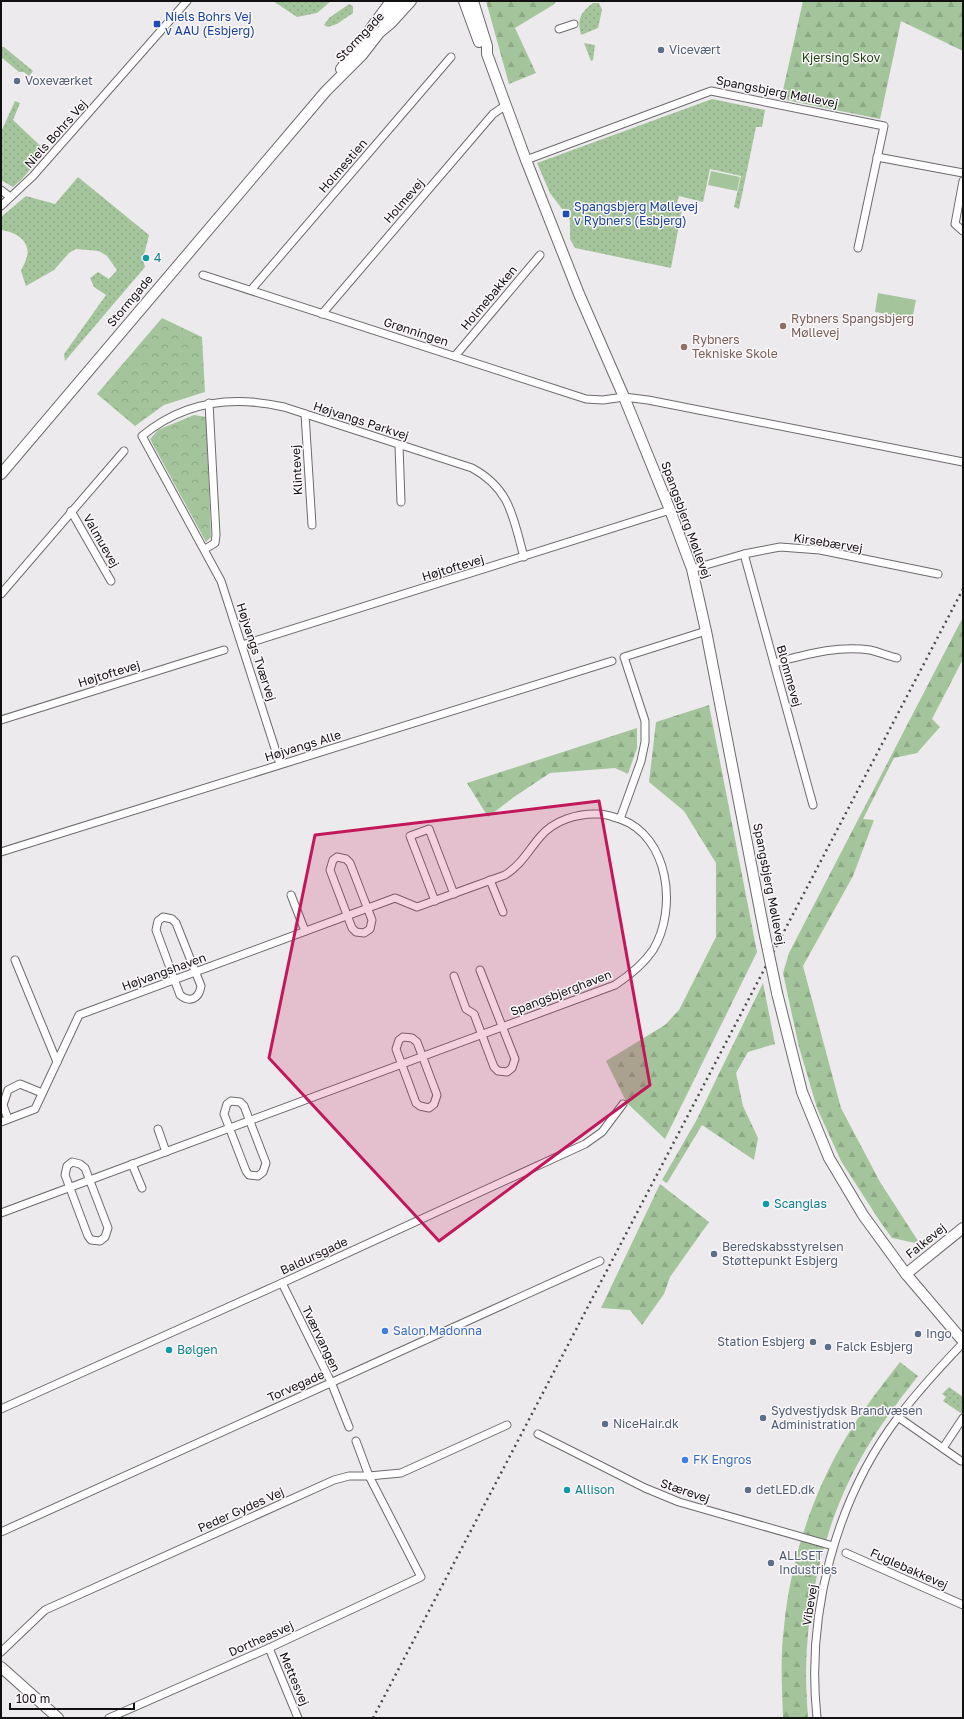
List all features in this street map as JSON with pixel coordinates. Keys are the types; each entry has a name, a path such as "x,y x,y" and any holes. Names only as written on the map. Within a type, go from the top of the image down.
{"street":[{"name":"Niels Bohrs Vej","path":"1,206 33,176 187,1"},
{"name":"Stormgade","path":"1,474 326,90 391,1"},
{"path":"380,33 386,18 400,1"},
{"name":"Stormgade","path":"326,90 362,55 380,33 392,24 411,1"},
{"name":"Spangsbjerg Møllevej","path":"464,1 482,49 487,54"},
{"name":"Spangsbjerg Møllevej","path":"473,1 487,46 487,54 526,160 579,294 624,397 670,510 692,569 706,631 765,936 777,992 802,1092 829,1158 863,1215 906,1274 963,1342"},
{"path":"559,29 574,24"},
{"name":"Holmestien","path":"252,290 451,57"},
{"name":"Spangsbjerg Møllevej","path":"526,160 711,91 884,126 858,248"},
{"name":"Holmevej","path":"322,314 494,114 506,106"},
{"path":"877,157 963,173"},
{"path":"963,181 955,224 963,231"},
{"path":"1,190 10,197"},
{"name":"Holmebakken","path":"455,356 540,255"},
{"name":"Grønningen","path":"203,275 586,399 603,400 624,397"},
{"path":"624,397 963,462"},
{"name":"Højvangs Parkvej","path":"142,436 157,424 178,412 209,403 236,401 261,402 284,407 472,468 493,482 508,502 524,557"},
{"path":"205,549 215,543 216,536 209,403"},
{"name":"Klintevej","path":"305,414 312,525"},
{"name":"Højvangs Tværvej","path":"142,436 205,549 221,581 280,764"},
{"path":"399,445 400,502"},
{"path":"1,594 124,451"},
{"name":"Højtoftevej","path":"242,645 670,510"},
{"name":"Valmuevej","path":"71,511 111,581"},
{"name":"Kirsebærvej","path":"692,569 744,554 780,547 820,550 938,574"},
{"name":"Blommevej","path":"744,554 814,805"},
{"path":"620,819 641,761 645,742 645,721 624,657 706,631"},
{"name":"Højtoftevej","path":"1,720 224,650"},
{"path":"774,663 823,651 870,650 897,658"},
{"name":"Højvangs Alle","path":"1,852 612,661"},
{"name":"Højvangshaven","path":"1,1122 35,1109 79,1015 395,898 417,907 506,875 517,868 541,835 557,822 577,816 599,814 620,819"},
{"name":"Spangsbjerghaven","path":"1,1213 616,985 638,970 653,949 664,925 666,896 663,867 656,849 644,834 628,822 620,819"},
{"path":"435,901 410,836 429,829 454,894"},
{"path":"337,857 346,859 350,862 368,908 372,925 370,929 364,933 356,932 352,928 330,870 333,860 337,857"},
{"path":"490,880 503,912"},
{"path":"291,895 304,932"},
{"path":"163,918 172,919 176,923 195,972 201,986 198,995 193,999 188,1000 180,995 156,930 158,921 163,918"},
{"path":"15,960 57,1062"},
{"name":"Spangsbjerghaven","path":"454,976 466,1009 474,1014 494,1067 498,1071 507,1072 512,1068 515,1059 480,970"},
{"path":"403,1037 412,1038 417,1042 437,1095 434,1104 429,1108 420,1106 416,1103 402,1064 396,1049 399,1040 403,1037"},
{"path":"8,1119 3,1105 8,1090 20,1084 42,1094"},
{"path":"231,1101 240,1102 244,1106 250,1120 266,1163 263,1172 258,1176 249,1175 246,1171 230,1128 224,1114 227,1104 231,1101"},
{"name":"Baldursgade","path":"1,1409 282,1283 585,1144 602,1132 623,1104"},
{"path":"158,1129 166,1152"},
{"path":"72,1162 80,1164 85,1168 108,1228 105,1237 100,1241 91,1240 88,1236 70,1188 65,1175 65,1170 72,1162"},
{"path":"132,1164 142,1188"},
{"name":"Falkevej","path":"906,1274 963,1228"},
{"name":"Torvegade","path":"1,1532 600,1261"},
{"name":"Tværvangen","path":"282,1283 331,1382 349,1426"},
{"name":"Vibevej","path":"817,1718 815,1695 815,1645 821,1595 833,1546 846,1511 862,1477 898,1417 923,1386 963,1342"},
{"path":"898,1417 961,1461"},
{"path":"942,1448 963,1418"},
{"name":"Peder Gydes Vej","path":"1,1652 45,1610 334,1480 349,1476 401,1473 507,1425"},
{"name":"Stærevej","path":"538,1434 645,1488 679,1502 833,1546"},
{"path":"356,1441 369,1476"},
{"name":"Dortheasvej","path":"109,1718 269,1648 421,1577 369,1476"},
{"name":"Fuglebakkevej","path":"846,1553 963,1605"},
{"name":"Mettesvej","path":"269,1648 298,1718"},
{"path":"1,1667 58,1718"}],"highlighted area":[{"path":"599,801 650,1085 439,1241 269,1058 315,835"}],"green space":[{"path":"273,1 331,1 317,13 297,17"},
{"path":"486,1 557,1 553,5 515,28 536,73 509,84"},
{"name":"Kjersing Skov","path":"803,1 963,1 963,51 901,21 880,119 781,99"},
{"path":"593,3 599,3 602,10 598,28 581,35 579,25 582,13"},
{"path":"349,4 353,6 353,13 337,24 328,27 324,25 329,18"},
{"path":"584,43 595,45 593,60 591,61"},
{"path":"1,47 4,47 33,71 29,76 24,72 19,72 1,57"},
{"path":"712,99 765,110 762,127 756,127 739,209 734,207 741,176 710,169 703,202 679,196 676,207 682,209 671,268 575,248 570,239 570,221 565,209 562,209 550,193 537,163"},
{"path":"15,101 20,103 13,120 46,151 22,179 13,187 1,180 1,132"},
{"path":"711,171 740,177 737,191 708,185"},
{"path":"78,177 149,235 143,259 145,267 65,361 64,354 106,295 94,287 90,278 98,272 109,279 117,270 107,256 99,251 76,249 69,253 54,270 26,286 21,271 28,250 24,241 16,234 1,230 1,217 26,196 55,204"},
{"path":"878,293 916,300 912,319 875,312"},
{"path":"162,318 202,337 205,392 164,405 135,426 97,394"},
{"path":"194,415 206,417 211,537 206,542 150,439 158,430"},
{"path":"963,617 963,659 932,719 940,727 917,753 894,758 863,819 874,820 853,876 803,966 841,1108 880,1182 920,1244 892,1238 841,1161 817,1108 799,1047 783,973 789,953"},
{"path":"709,705 757,952 665,1139 627,1103 606,1061 665,1025 679,1010 716,937 716,863 684,811 649,782 656,722"},
{"path":"637,728 637,748 628,774 615,768 550,773 514,797 488,817 467,783"},
{"path":"763,983 775,1044 748,1052 736,1073 743,1106 758,1138 754,1160 702,1125 667,1183 662,1180 696,1121"},
{"path":"660,1184 709,1222 670,1277 664,1294 642,1325 630,1310 601,1308"},
{"path":"900,1362 918,1376 877,1431 851,1476 829,1530 821,1558 810,1615 807,1643 806,1678 808,1718 783,1718 782,1661 784,1627 791,1579 804,1531 812,1508 832,1462 863,1411"},
{"path":"949,1387 963,1397 962,1414 943,1401 946,1397 942,1394"}],"railway":[{"path":"373,1718 963,589"}],"place":[{"name":"Niels Bohrs Vej v AAU (Esbjerg)","path":"157,24"},
{"name":"Vicevært","path":"661,50"},
{"name":"Voxeværket","path":"17,81"},
{"name":"Spangsbjerg Møllevej v Rybners (Esbjerg)","path":"566,214"},
{"name":"4","path":"146,258"},
{"name":"Rybners Spangsbjerg Møllevej","path":"783,326"},
{"name":"Rybners Tekniske Skole","path":"684,347"},
{"name":"Scanglas","path":"766,1204"},
{"name":"Beredskabsstyrelsen Støttepunkt Esbjerg","path":"714,1254"},
{"name":"Salon Madonna","path":"385,1331"},
{"name":"Ingo","path":"918,1334"},
{"name":"Station Esbjerg","path":"813,1342"},
{"name":"Falck Esbjerg","path":"828,1347"},
{"name":"Bølgen","path":"169,1350"},
{"name":"Sydvestjydsk Brandvæsen Administration","path":"763,1418"},
{"name":"NiceHair.dk","path":"605,1424"},
{"name":"FK Engros","path":"685,1460"},
{"name":"Allison","path":"567,1490"},
{"name":"detLED.dk","path":"748,1490"},
{"name":"ALLSET Industries","path":"771,1563"}]}
